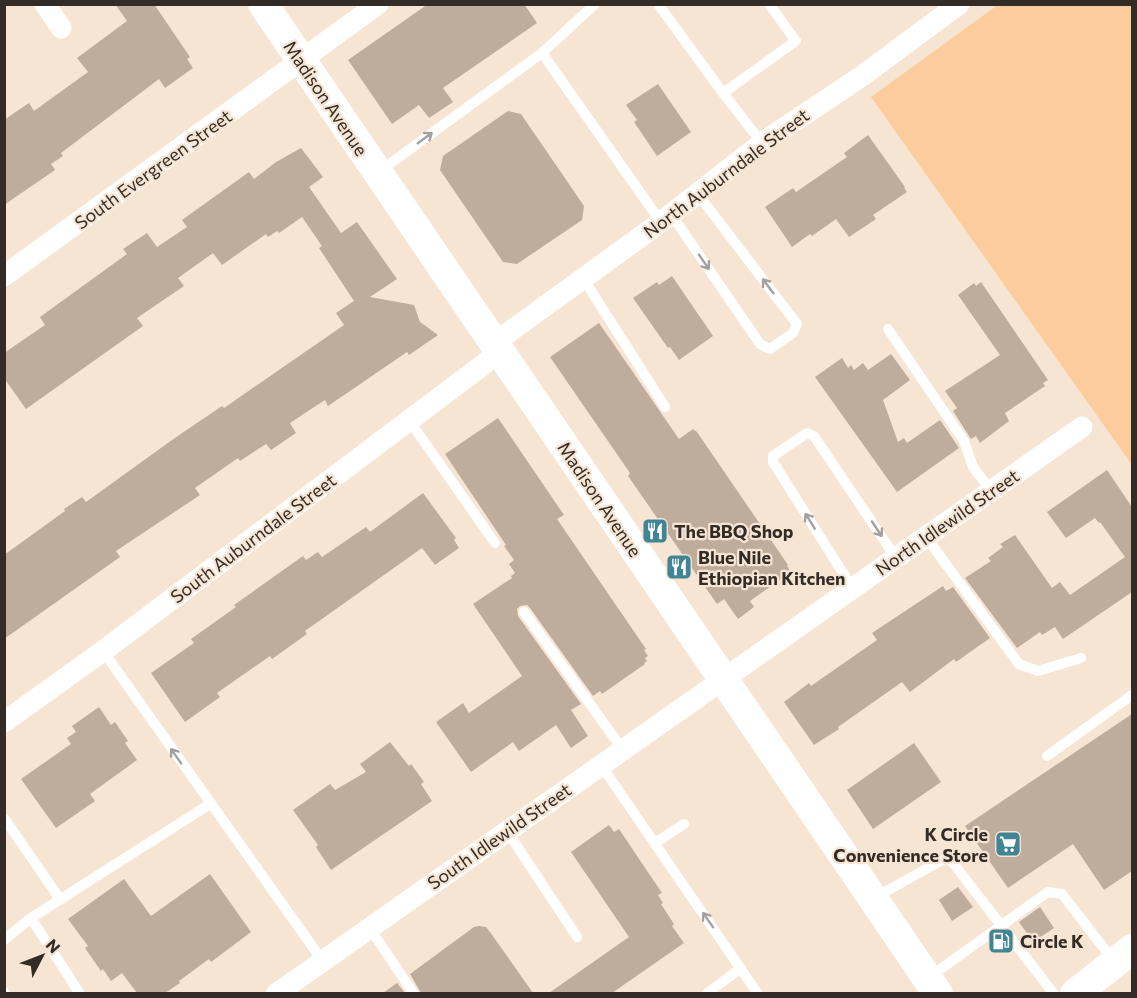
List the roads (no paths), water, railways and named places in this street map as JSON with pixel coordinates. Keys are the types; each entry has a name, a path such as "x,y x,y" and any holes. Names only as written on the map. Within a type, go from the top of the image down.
{"street":[{"path":"45,4 61,28"},
{"name":"Madison Avenue","path":"263,4 933,986"},
{"name":"South Evergreen Street","path":"4,276 378,4"},
{"name":"North Auburndale Street","path":"497,348 583,278 666,218 762,143 862,75 959,4"},
{"name":"South Auburndale Street","path":"4,723 409,420 497,348"},
{"name":"North Idlewild Street","path":"722,678 853,589 1082,427"},
{"name":"South Idlewild Street","path":"288,990 322,960 623,750 722,678"},
{"path":"1075,993 1124,956"}],"lane":[{"path":"378,173 542,53 595,4"},
{"path":"658,4 762,143"},
{"path":"723,93 796,41 769,4"},
{"path":"542,53 760,344 770,349 793,333 797,324 697,193"},
{"path":"583,278 665,407"},
{"path":"888,329 964,441 973,467 991,491"},
{"path":"409,420 495,543"},
{"path":"853,589 773,462 773,456 807,433 814,436 896,558"},
{"path":"926,537 1019,664 1038,671 1082,658"},
{"path":"524,612 623,750"},
{"path":"103,651 322,960"},
{"path":"1047,756 1132,695"},
{"path":"601,765 758,993"},
{"path":"4,940 31,918 210,804"},
{"path":"4,818 60,899"},
{"path":"655,843 684,824"},
{"path":"507,831 577,937"},
{"path":"874,898 946,858 953,863 1054,993"},
{"path":"933,986 1001,924 1048,892 1062,894 1124,956"},
{"path":"31,918 80,993"},
{"path":"369,927 414,993"},
{"path":"706,993 741,968"}],"place":[{"name":"The BBQ Shop","path":"655,531"},
{"name":"Blue Nile Ethiopian Kitchen","path":"679,567"},
{"name":"K Circle Convenience Store","path":"1008,844"},
{"name":"Circle K","path":"1001,941"}]}
